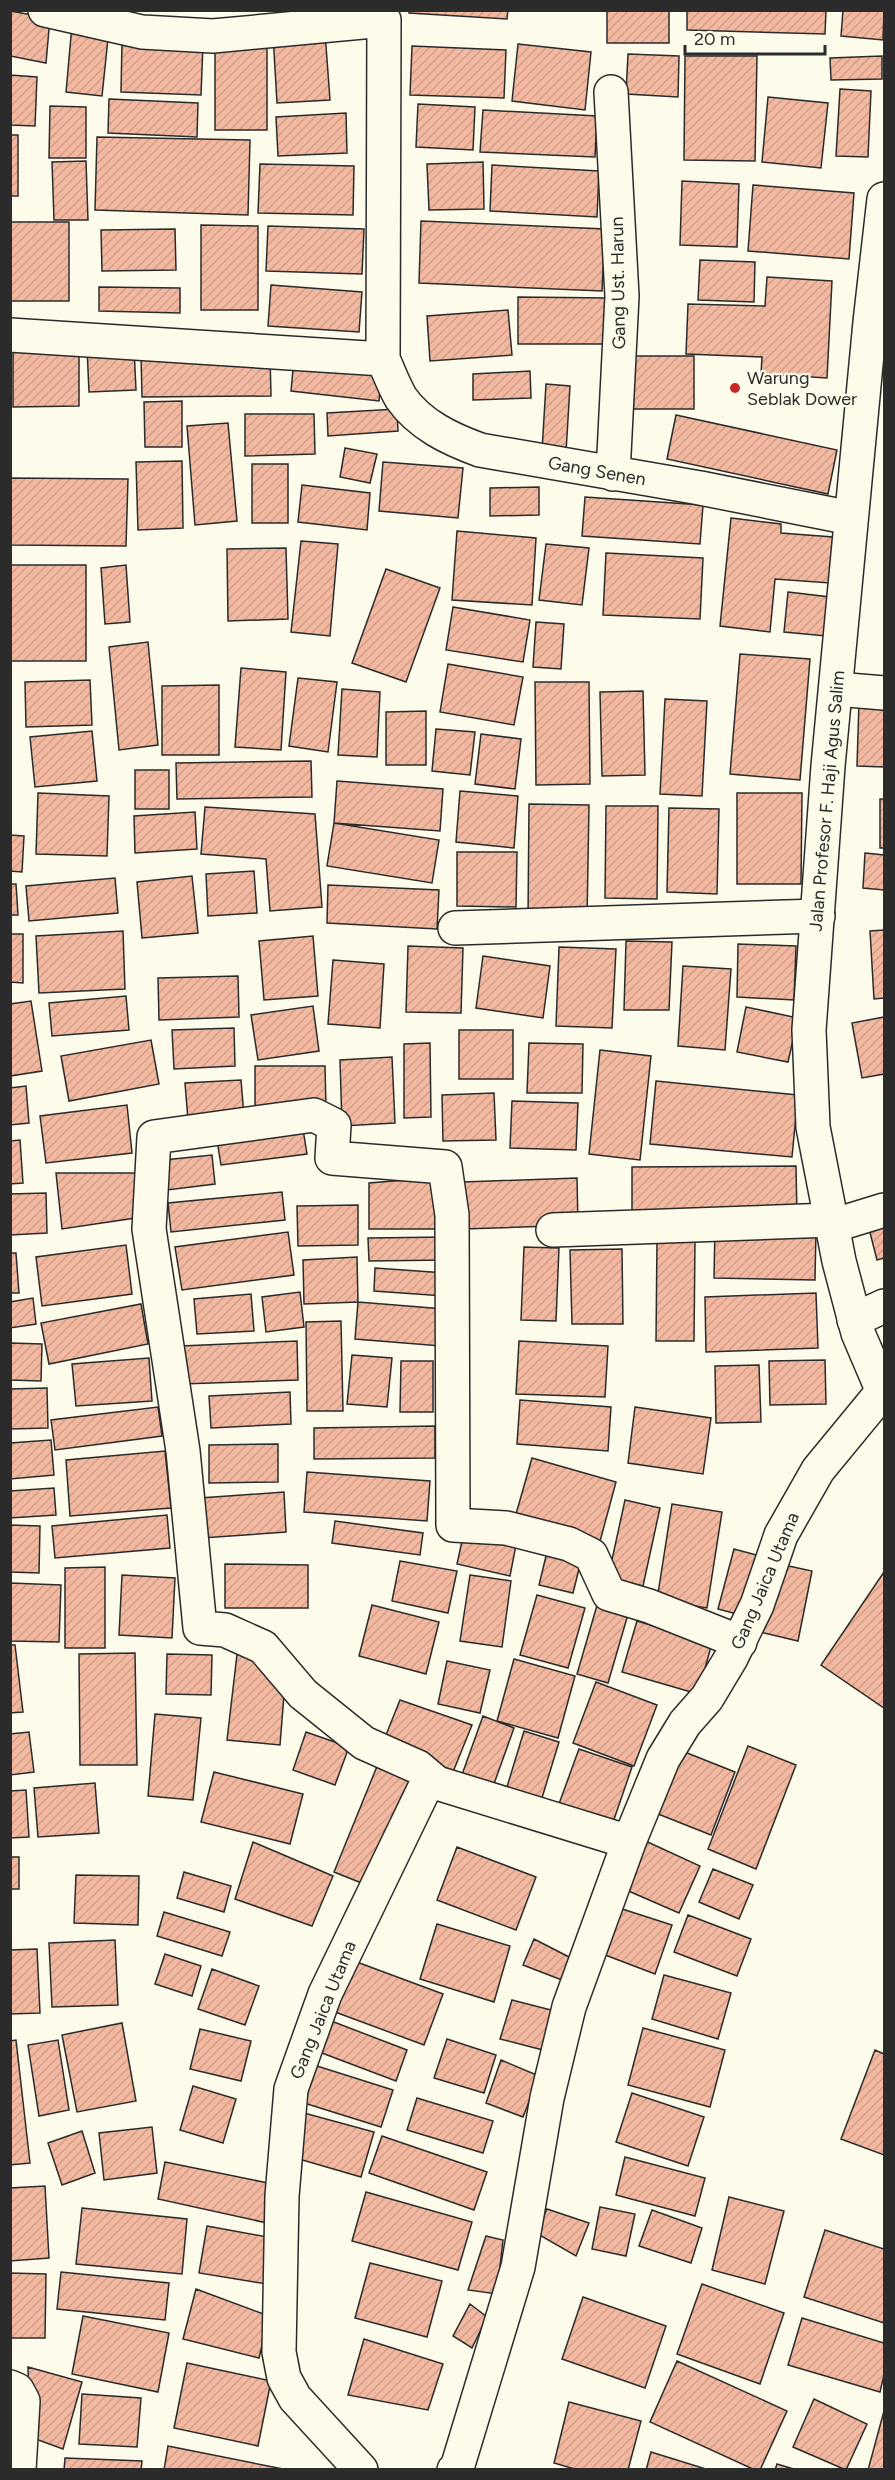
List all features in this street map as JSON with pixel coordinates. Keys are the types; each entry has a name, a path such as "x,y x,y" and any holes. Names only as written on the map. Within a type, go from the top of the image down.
{"street":[{"path":"10,335 383,359 384,20 350,17 213,36 142,32 45,10"},
{"name":"Gang Ust. Harun","path":"611,92 622,296 613,474"},
{"name":"Jalan Profesor F. Haji Agus Salim","path":"884,1393 854,1320 832,1223 813,1127 809,1029 851,518 877,322 885,199"},
{"name":"Gang Senen","path":"383,359 401,398 420,418 450,439 480,450 700,488 851,518"},
{"path":"836,689 885,693"},
{"path":"455,928 818,916"},
{"path":"628,1842 437,1783 418,1767 364,1743 303,1694 263,1647 225,1630 200,1628 183,1451 149,1229 154,1137 314,1115 334,1125 332,1158 445,1167 452,1215 453,1525 506,1528 569,1544 591,1554 609,1594 649,1606 740,1641"},
{"path":"552,1230 832,1223 885,1210"},
{"path":"854,1320 885,1306"},
{"name":"Gang Jaica Utama","path":"454,2469 518,2267 547,2098 569,2007 628,1842 663,1758 685,1723 707,1698 740,1641 757,1605 781,1535 818,1470 884,1393"},
{"name":"Gang Jaica Utama","path":"361,2469 295,2398 284,2378 279,2352 282,2196 291,2089 325,1994 426,1785 437,1783"},
{"path":"10,2387 17,2390 23,2401 19,2469"}],"building":[{"path":"409,10 508,10 507,19 409,13"},
{"path":"607,10 669,10 669,43 607,43"},
{"path":"687,10 826,10 825,34 687,30"},
{"path":"843,10 884,10 883,40 841,36"},
{"path":"10,11 50,18 46,63 10,56"},
{"path":"72,25 109,29 102,96 66,92"},
{"path":"325,32 330,100 277,103 273,35"},
{"path":"122,41 203,44 201,95 121,92"},
{"path":"215,41 267,41 267,130 215,130"},
{"path":"518,44 591,52 585,110 512,101"},
{"path":"412,46 506,50 504,98 410,95"},
{"path":"628,54 679,56 678,97 626,94"},
{"path":"685,56 757,56 755,161 684,160"},
{"path":"882,56 882,79 831,80 830,58"},
{"path":"10,75 37,77 35,126 10,125"},
{"path":"840,89 871,91 868,157 836,156"},
{"path":"768,97 828,103 821,168 762,162"},
{"path":"109,99 198,103 197,137 108,133"},
{"path":"418,104 475,107 473,150 416,147"},
{"path":"50,106 86,107 86,158 49,158"},
{"path":"483,110 597,116 595,157 480,152"},
{"path":"346,113 347,153 278,156 276,117"},
{"path":"10,135 18,135 18,196 10,196"},
{"path":"97,137 250,140 248,215 95,210"},
{"path":"86,161 88,220 54,220 52,162"},
{"path":"483,162 484,209 429,210 427,164"},
{"path":"260,164 354,166 353,215 258,213"},
{"path":"492,165 599,171 597,217 490,211"},
{"path":"682,181 739,184 737,247 680,245"},
{"path":"753,185 854,193 849,259 748,251"},
{"path":"421,221 605,229 602,291 419,283"},
{"path":"10,222 69,222 69,301 10,301"},
{"path":"201,225 258,226 258,310 201,310"},
{"path":"268,226 364,229 362,274 266,271"},
{"path":"175,229 176,270 102,271 101,230"},
{"path":"700,260 755,262 754,302 698,300"},
{"path":"767,277 832,281 827,378 761,374 762,357 686,354 688,304 765,306"},
{"path":"271,285 362,292 359,332 268,326"},
{"path":"99,287 180,288 180,313 99,311"},
{"path":"518,297 609,298 609,344 518,344"},
{"path":"508,310 512,355 430,361 427,316"},
{"path":"134,347 136,390 89,392 87,348"},
{"path":"79,349 79,406 13,407 13,350"},
{"path":"270,354 271,396 142,397 141,355"},
{"path":"622,356 694,356 694,409 622,409"},
{"path":"294,359 382,367 379,401 291,391"},
{"path":"530,371 531,398 473,400 473,374"},
{"path":"546,384 570,386 566,452 542,451"},
{"path":"182,401 182,447 145,447 144,402"},
{"path":"397,409 398,431 328,436 327,413"},
{"path":"245,414 314,414 315,454 245,456"},
{"path":"676,415 837,450 828,494 667,459"},
{"path":"228,423 237,521 195,525 187,426"},
{"path":"345,448 377,454 370,483 340,477"},
{"path":"182,461 183,528 138,530 136,462"},
{"path":"383,462 463,468 458,518 379,511"},
{"path":"252,464 288,464 288,523 252,523"},
{"path":"10,478 128,479 126,546 10,545"},
{"path":"302,485 370,493 367,530 298,522"},
{"path":"539,487 539,515 490,516 490,488"},
{"path":"585,497 703,505 700,544 582,536"},
{"path":"731,518 781,524 781,533 833,537 830,583 775,579 770,632 720,626"},
{"path":"457,531 536,538 532,605 452,600"},
{"path":"301,541 338,544 330,636 291,632"},
{"path":"546,544 589,548 582,605 539,600"},
{"path":"286,548 288,619 228,621 227,549"},
{"path":"606,553 703,558 700,619 603,615"},
{"path":"10,565 86,565 86,661 10,661"},
{"path":"126,565 130,622 105,624 101,568"},
{"path":"386,569 440,588 406,682 352,663"},
{"path":"788,592 830,597 826,636 784,632"},
{"path":"453,607 530,620 523,662 446,650"},
{"path":"536,622 564,624 561,669 533,667"},
{"path":"148,642 158,745 119,750 109,647"},
{"path":"740,654 810,659 800,780 730,774"},
{"path":"448,664 523,677 514,725 440,712"},
{"path":"241,668 286,672 281,750 235,747"},
{"path":"298,678 337,682 328,752 289,746"},
{"path":"90,680 92,725 26,727 25,682"},
{"path":"535,682 589,682 590,784 536,785"},
{"path":"219,685 219,755 162,755 162,686"},
{"path":"342,689 380,692 377,757 338,755"},
{"path":"643,691 645,775 602,776 600,692"},
{"path":"665,699 707,701 702,796 660,794"},
{"path":"859,702 884,703 884,767 857,766"},
{"path":"426,711 426,765 386,765 386,712"},
{"path":"436,729 475,732 470,775 432,771"},
{"path":"92,731 97,781 35,787 30,737"},
{"path":"481,734 521,739 515,789 475,784"},
{"path":"311,761 312,797 177,799 176,763"},
{"path":"135,770 169,770 169,809 135,809"},
{"path":"337,781 443,789 440,831 334,823"},
{"path":"460,791 518,796 514,848 456,842"},
{"path":"38,793 109,796 107,856 36,854"},
{"path":"737,793 802,793 801,884 737,884"},
{"path":"880,799 884,799 884,848 880,848"},
{"path":"529,804 589,805 587,919 528,919"},
{"path":"606,806 658,806 657,899 605,898"},
{"path":"205,807 315,814 322,907 270,911 266,859 201,854"},
{"path":"669,808 719,809 717,894 667,892"},
{"path":"195,812 197,849 135,853 134,816"},
{"path":"334,823 439,840 432,883 327,866"},
{"path":"10,835 24,836 22,872 10,871"},
{"path":"457,852 517,852 516,907 457,906"},
{"path":"865,853 884,855 884,890 863,888"},
{"path":"254,871 257,913 208,916 206,874"},
{"path":"192,876 198,933 142,938 137,882"},
{"path":"115,878 118,913 29,921 26,886"},
{"path":"10,884 16,884 18,915 10,915"},
{"path":"328,885 439,890 437,929 327,923"},
{"path":"884,930 884,998 874,999 870,931"},
{"path":"123,931 125,989 39,993 36,936"},
{"path":"10,934 23,934 23,983 10,982"},
{"path":"313,936 318,996 264,1000 259,941"},
{"path":"626,941 672,942 669,1010 624,1010"},
{"path":"738,944 796,946 794,1000 737,997"},
{"path":"408,946 463,948 461,1013 406,1012"},
{"path":"559,947 616,949 612,1028 556,1026"},
{"path":"483,956 550,966 543,1018 476,1008"},
{"path":"333,960 384,964 380,1028 328,1024"},
{"path":"683,966 731,969 725,1050 678,1046"},
{"path":"238,976 239,1017 159,1020 158,978"},
{"path":"126,996 129,1030 52,1036 49,1003"},
{"path":"31,1001 42,1071 10,1076 10,1004"},
{"path":"313,1006 319,1051 258,1060 251,1015"},
{"path":"746,1007 798,1018 788,1062 737,1052"},
{"path":"884,1017 884,1074 862,1078 852,1023"},
{"path":"234,1028 235,1066 174,1069 172,1030"},
{"path":"459,1030 513,1030 513,1079 459,1079"},
{"path":"151,1040 159,1084 69,1101 61,1056"},
{"path":"430,1043 431,1117 404,1118 404,1044"},
{"path":"529,1043 583,1044 582,1093 527,1093"},
{"path":"600,1050 651,1056 640,1160 589,1154"},
{"path":"392,1057 395,1123 342,1126 340,1060"},
{"path":"255,1066 325,1066 326,1108 255,1109"},
{"path":"241,1080 244,1116 188,1120 185,1083"},
{"path":"656,1081 798,1095 792,1157 650,1144"},
{"path":"26,1086 29,1123 10,1125 10,1088"},
{"path":"494,1093 496,1140 443,1141 442,1095"},
{"path":"512,1101 578,1103 576,1150 510,1148"},
{"path":"127,1105 132,1153 46,1163 40,1116"},
{"path":"302,1123 307,1154 221,1165 216,1134"},
{"path":"20,1140 23,1183 10,1184 10,1141"},
{"path":"212,1155 215,1184 167,1190 164,1160"},
{"path":"796,1166 797,1217 632,1219 632,1167"},
{"path":"56,1173 136,1173 135,1218 62,1229"},
{"path":"443,1177 443,1229 369,1229 369,1183"},
{"path":"577,1178 578,1225 464,1229 463,1182"},
{"path":"282,1192 285,1220 171,1232 168,1203"},
{"path":"46,1193 47,1233 10,1235 10,1194"},
{"path":"358,1205 358,1245 298,1246 297,1206"},
{"path":"884,1216 884,1258 877,1260 867,1221"},
{"path":"715,1227 816,1229 815,1280 714,1278"},
{"path":"288,1232 294,1275 182,1290 175,1247"},
{"path":"447,1237 448,1260 369,1261 368,1238"},
{"path":"657,1241 695,1241 694,1341 656,1341"},
{"path":"126,1245 132,1294 42,1306 36,1257"},
{"path":"524,1247 559,1248 556,1321 521,1320"},
{"path":"622,1249 623,1324 572,1324 570,1250"},
{"path":"10,1253 16,1253 19,1293 10,1293"},
{"path":"357,1257 358,1302 304,1304 303,1260"},
{"path":"375,1268 446,1273 444,1296 374,1291"},
{"path":"300,1292 304,1327 266,1332 262,1297"},
{"path":"816,1293 818,1348 706,1352 705,1297"},
{"path":"251,1294 254,1331 197,1334 194,1299"},
{"path":"33,1298 36,1324 10,1328 10,1302"},
{"path":"358,1302 444,1309 441,1346 355,1339"},
{"path":"141,1304 148,1344 49,1364 41,1323"},
{"path":"341,1321 343,1411 307,1411 306,1322"},
{"path":"297,1341 298,1380 182,1384 181,1346"},
{"path":"519,1341 608,1346 605,1397 516,1394"},
{"path":"10,1343 42,1344 41,1381 10,1380"},
{"path":"352,1355 392,1358 387,1407 347,1404"},
{"path":"149,1358 152,1401 76,1406 72,1364"},
{"path":"825,1360 826,1404 770,1405 769,1361"},
{"path":"401,1361 433,1361 433,1412 400,1412"},
{"path":"759,1365 761,1422 716,1423 715,1366"},
{"path":"47,1388 48,1428 10,1429 10,1389"},
{"path":"290,1392 291,1424 211,1428 209,1396"},
{"path":"520,1400 611,1407 608,1451 517,1444"},
{"path":"158,1407 162,1436 55,1450 51,1420"},
{"path":"635,1407 711,1418 703,1474 628,1463"},
{"path":"435,1426 435,1458 314,1459 314,1428"},
{"path":"51,1440 54,1475 10,1479 10,1443"},
{"path":"278,1444 278,1482 209,1483 209,1445"},
{"path":"165,1451 171,1508 70,1516 66,1460"},
{"path":"532,1458 616,1482 599,1545 514,1521"},
{"path":"307,1472 430,1481 427,1521 304,1512"},
{"path":"54,1488 56,1515 10,1518 10,1491"},
{"path":"284,1492 286,1532 202,1538 200,1498"},
{"path":"625,1500 660,1508 643,1586 608,1578"},
{"path":"672,1504 722,1512 707,1608 657,1600"},
{"path":"167,1515 170,1548 55,1558 52,1526"},
{"path":"335,1521 423,1533 420,1555 332,1543"},
{"path":"10,1525 40,1526 39,1573 10,1572"},
{"path":"464,1532 516,1545 510,1576 457,1564"},
{"path":"734,1549 764,1557 748,1617 718,1609"},
{"path":"547,1552 581,1561 573,1593 539,1585"},
{"path":"400,1561 457,1571 448,1613 392,1601"},
{"path":"775,1563 812,1571 798,1641 760,1632"},
{"path":"225,1564 308,1565 308,1608 225,1608"},
{"path":"105,1567 105,1648 65,1648 65,1568"},
{"path":"884,1572 884,1708 821,1665"},
{"path":"122,1575 175,1578 172,1638 119,1635"},
{"path":"470,1575 511,1581 502,1647 460,1641"},
{"path":"10,1583 61,1585 59,1642 10,1641"},
{"path":"537,1595 585,1608 568,1668 520,1655"},
{"path":"598,1602 629,1611 608,1683 577,1674"},
{"path":"372,1605 439,1622 426,1674 359,1656"},
{"path":"637,1621 712,1643 698,1694 622,1672"},
{"path":"10,1645 15,1645 23,1712 10,1713"},
{"path":"238,1646 285,1682 280,1745 227,1740"},
{"path":"135,1653 137,1765 80,1765 79,1654"},
{"path":"167,1654 212,1655 211,1695 166,1694"},
{"path":"514,1659 575,1676 558,1738 497,1721"},
{"path":"447,1661 490,1670 480,1713 438,1704"},
{"path":"596,1682 657,1705 634,1766 573,1743"},
{"path":"400,1700 472,1725 453,1772 384,1740"},
{"path":"155,1714 201,1718 193,1800 148,1796"},
{"path":"483,1716 514,1728 490,1795 459,1783"},
{"path":"524,1731 559,1742 538,1811 503,1800"},
{"path":"29,1732 34,1772 10,1775 10,1734"},
{"path":"306,1732 349,1747 335,1785 293,1770"},
{"path":"748,1746 796,1765 756,1869 708,1849"},
{"path":"672,1747 735,1772 711,1835 648,1810"},
{"path":"579,1749 632,1767 610,1831 556,1812"},
{"path":"380,1759 419,1775 374,1888 334,1872"},
{"path":"214,1772 303,1794 290,1844 201,1822"},
{"path":"95,1783 99,1833 38,1837 34,1788"},
{"path":"26,1790 29,1837 10,1838 10,1791"},
{"path":"639,1838 700,1866 679,1913 617,1886"},
{"path":"253,1842 333,1876 312,1926 235,1899"},
{"path":"457,1847 536,1877 516,1930 437,1900"},
{"path":"10,1857 19,1857 19,1889 10,1889"},
{"path":"713,1869 753,1885 739,1919 699,1902"},
{"path":"184,1872 231,1886 224,1912 177,1898"},
{"path":"76,1875 139,1876 138,1925 74,1923"},
{"path":"616,1907 672,1925 655,1974 600,1953"},
{"path":"164,1912 230,1932 222,1956 157,1936"},
{"path":"688,1915 751,1939 737,1976 674,1952"},
{"path":"437,1924 510,1946 494,2002 420,1979"},
{"path":"534,1939 573,1959 567,1982 523,1965"},
{"path":"115,1940 118,2005 52,2007 49,1943"},
{"path":"37,1949 40,2013 10,2014 10,1950"},
{"path":"165,1954 201,1966 192,1996 155,1984"},
{"path":"346,1958 443,1994 424,2045 327,2009"},
{"path":"212,1969 259,1986 245,2025 198,2009"},
{"path":"664,1975 731,1993 718,2039 652,2019"},
{"path":"512,2000 555,2011 543,2050 500,2039"},
{"path":"326,2019 407,2050 396,2081 314,2050"},
{"path":"122,2023 136,2101 77,2112 62,2035"},
{"path":"643,2028 725,2050 710,2107 628,2085"},
{"path":"200,2029 251,2041 241,2081 190,2069"},
{"path":"447,2039 496,2055 484,2093 434,2078"},
{"path":"16,2040 30,2163 10,2165 10,2041"},
{"path":"58,2040 69,2110 39,2116 28,2045"},
{"path":"875,2050 884,2054 884,2155 841,2139"},
{"path":"501,2060 539,2076 523,2117 486,2103"},
{"path":"317,2066 393,2090 381,2127 304,2103"},
{"path":"193,2086 236,2099 223,2143 180,2130"},
{"path":"632,2093 704,2117 688,2166 616,2142"},
{"path":"417,2098 493,2121 483,2153 407,2130"},
{"path":"304,2113 374,2132 361,2177 292,2157"},
{"path":"152,2127 157,2173 104,2180 99,2133"},
{"path":"82,2131 95,2173 62,2185 48,2143"},
{"path":"382,2136 487,2172 474,2210 369,2173"},
{"path":"625,2157 705,2178 695,2216 616,2195"},
{"path":"165,2162 273,2184 267,2223 158,2199"},
{"path":"45,2186 49,2258 10,2261 10,2188"},
{"path":"366,2192 472,2222 458,2270 352,2241"},
{"path":"729,2197 784,2211 765,2284 712,2270"},
{"path":"600,2207 635,2214 626,2256 592,2249"},
{"path":"82,2208 187,2219 182,2274 76,2264"},
{"path":"547,2209 589,2223 576,2256 536,2233"},
{"path":"652,2210 702,2228 691,2263 639,2246"},
{"path":"207,2226 273,2238 267,2284 199,2273"},
{"path":"825,2230 884,2249 884,2323 804,2297"},
{"path":"486,2236 503,2240 497,2294 468,2290"},
{"path":"370,2263 442,2281 427,2337 355,2318"},
{"path":"61,2272 169,2283 165,2320 57,2309"},
{"path":"10,2273 46,2274 45,2338 10,2338"},
{"path":"702,2284 784,2313 760,2384 677,2354"},
{"path":"196,2289 269,2316 259,2358 183,2339"},
{"path":"583,2297 666,2326 645,2388 562,2359"},
{"path":"470,2304 487,2317 472,2348 453,2336"},
{"path":"83,2316 169,2333 158,2392 72,2374"},
{"path":"802,2318 884,2343 884,2375 880,2392 788,2365"},
{"path":"364,2339 443,2364 428,2410 348,2395"},
{"path":"677,2361 787,2411 760,2470 755,2470 650,2422"},
{"path":"187,2363 271,2381 258,2446 174,2428"},
{"path":"28,2367 82,2382 63,2449 30,2437"},
{"path":"82,2394 141,2398 137,2447 79,2444"},
{"path":"814,2399 867,2424 846,2470 793,2447"},
{"path":"569,2402 641,2421 628,2470 578,2470 554,2463"},
{"path":"884,2411 884,2470 868,2470"},
{"path":"168,2446 288,2470 164,2470"},
{"path":"651,2452 709,2470 646,2470"},
{"path":"65,2458 142,2461 141,2470 64,2470"},
{"path":"777,2464 797,2470 775,2470"}],"place":[{"name":"Warung Seblak Dower","path":"735,388"}]}
